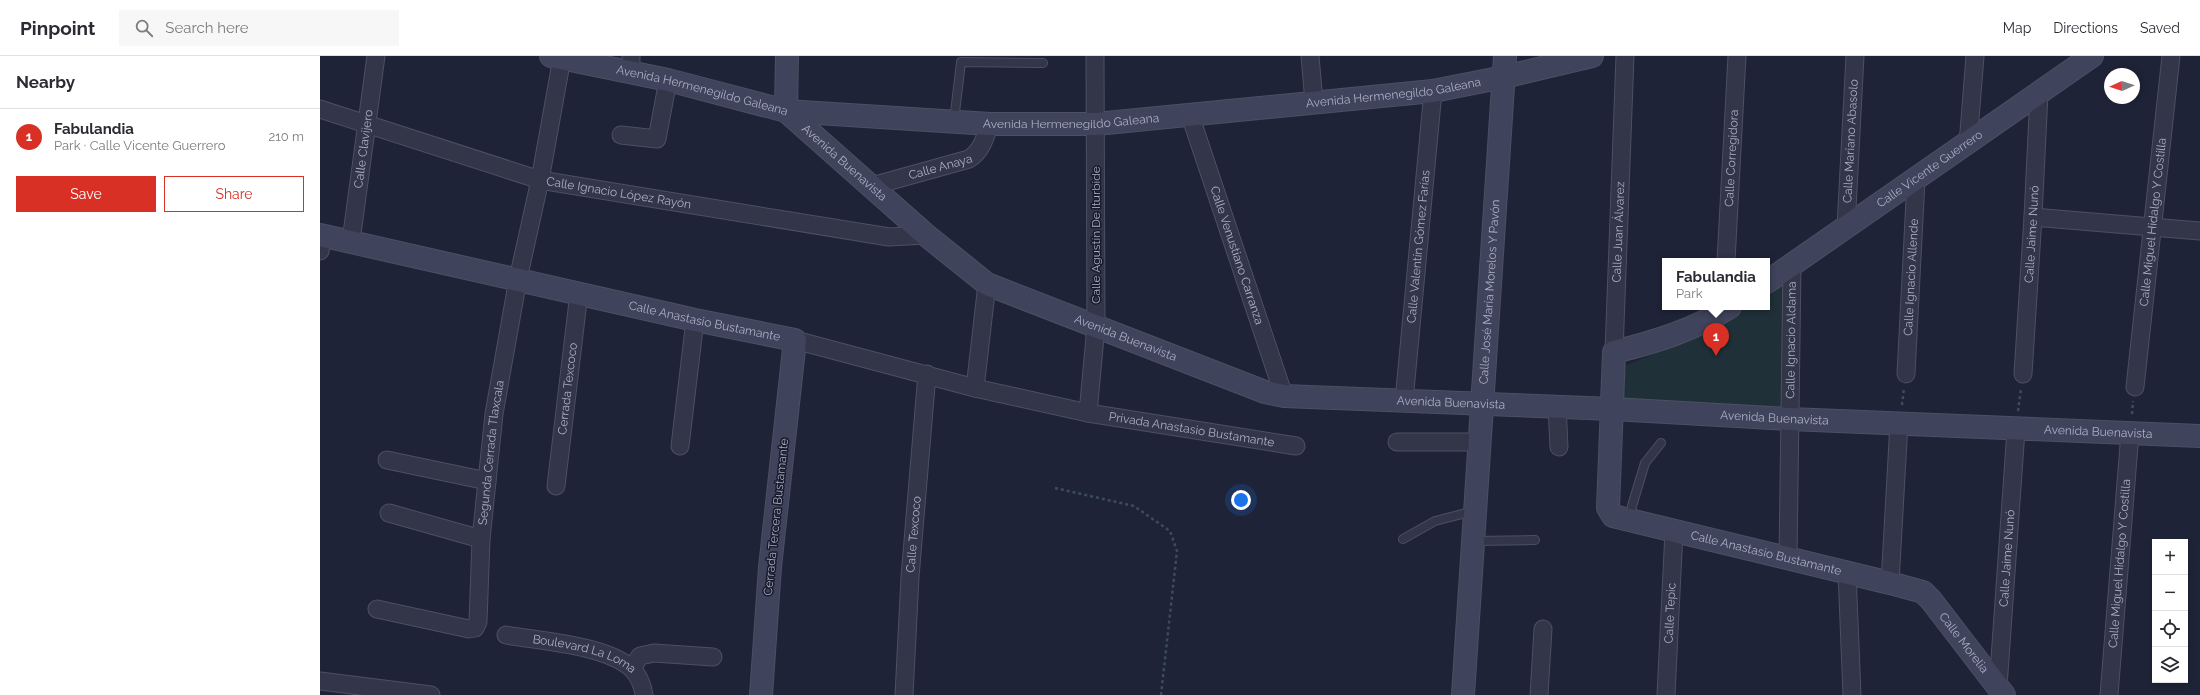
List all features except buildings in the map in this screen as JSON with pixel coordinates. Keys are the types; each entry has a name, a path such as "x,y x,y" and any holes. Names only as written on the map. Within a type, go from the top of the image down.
{"main road":[{"path":"786,111 787,56"},
{"name":"Calle José María Morelos Y Pavón","path":"1463,695 1505,56"},
{"name":"Avenida Hermenegildo Galeana","path":"556,57 631,64 668,80 786,111 990,124 1096,124 1433,91 1504,77 1592,56"},
{"name":"Calle Vicente Guerrero","path":"1770,280 1968,144 2088,57"},
{"name":"Avenida Buenavista","path":"786,111 926,235 987,284 1265,392 1284,396 1557,406 2016,430 2200,436"},
{"name":"Calle Anastasio Bustamante","path":"321,240 351,241 695,320 795,340"},
{"path":"1614,352 1660,340 1697,325 1723,310"},
{"name":"Cerrada Tercera Bustamante","path":"761,695 770,567 795,340"},
{"name":"Calle Juan Álvarez","path":"1613,409 1614,352"},
{"path":"1613,409 1608,508 1620,517"},
{"name":"Calle Anastasio Bustamante","path":"1620,517 1788,559 1847,572 1922,592"},
{"name":"Calle Morelia","path":"1922,592 1931,600 2001,691"}],"street":[{"name":"Calle Clavijero","path":"351,241 376,56"},
{"name":"Calle Agustín De Iturbide","path":"1088,413 1096,326 1095,56"},
{"path":"1310,56 1314,102"},
{"name":"Calle Juan Álvarez","path":"1614,352 1625,56"},
{"name":"Calle Corregidora","path":"1726,258 1737,56"},
{"name":"Calle Mariano Abasolo","path":"1846,227 1855,56"},
{"path":"1968,144 1974,56"},
{"name":"Calle Miguel Hidalgo Y Costilla","path":"2135,387 2151,226 2171,56"},
{"name":"Segunda Cerrada Tlaxcala","path":"377,609 469,629 475,628 478,622 481,539 494,414 518,279 540,180 556,57"},
{"path":"621,134 657,139 668,80"},
{"name":"Calle Valentín Gómez Farías","path":"1404,401 1433,91"},
{"name":"Calle Jaime Nunó","path":"2022,374 2033,217 2039,94"},
{"name":"Calle Ignacio López Rayón","path":"320,109 540,180 889,237 926,235"},
{"name":"Calle Venustiano Carranza","path":"1190,115 1284,396"},
{"name":"Calle Anaya","path":"872,186 969,159 981,148 990,124"},
{"name":"Calle Ignacio Allende","path":"1906,374 1916,180"},
{"path":"2033,217 2200,231"},
{"name":"Calle Ignacio Aldama","path":"1788,559 1792,265"},
{"path":"975,388 987,284"},
{"name":"Cerrada Texcoco","path":"556,486 579,293"},
{"path":"680,446 695,320"},
{"name":"Calle Anastasio Bustamante","path":"795,340 975,388 1088,413"},
{"name":"Calle Texcoco","path":"904,695 910,577 927,374"},
{"path":"1557,406 1559,447"},
{"name":"Privada Anastasio Bustamante","path":"1088,413 1296,446"},
{"path":"1890,583 1900,423"},
{"name":"Calle Jaime Nunó","path":"2001,691 2016,430"},
{"name":"Calle Miguel Hidalgo Y Costilla","path":"2109,695 2130,433"},
{"path":"1397,442 1479,442"},
{"path":"387,460 487,481"},
{"path":"389,513 481,539"},
{"name":"Calle Tepic","path":"1666,695 1674,531"},
{"path":"1847,572 1852,695"},
{"path":"1539,695 1543,629"},
{"name":"Boulevard La Loma","path":"506,635 587,649 618,659 632,668 643,687 644,695"},
{"path":"632,668 640,656 654,653 713,657"},
{"path":"320,681 431,695"}],"lane":[{"path":"954,122 961,62 1043,63"},
{"path":"1620,517 1632,506 1645,463 1661,443"},
{"path":"1403,539 1435,521 1475,511"},
{"path":"1472,541 1535,540"}],"path":[{"path":"1900,423 1906,374"},
{"path":"2016,430 2022,374"},
{"path":"2130,433 2135,387"},
{"path":"1055,488 1134,506 1170,531 1177,551 1161,695"}],"shaded area":[{"path":"1785,282 1781,411 1618,405 1620,368 1717,327 1743,310 1770,310 1770,292"}],"place":[{"name":"Fabulandia","path":"1716,356"}]}
